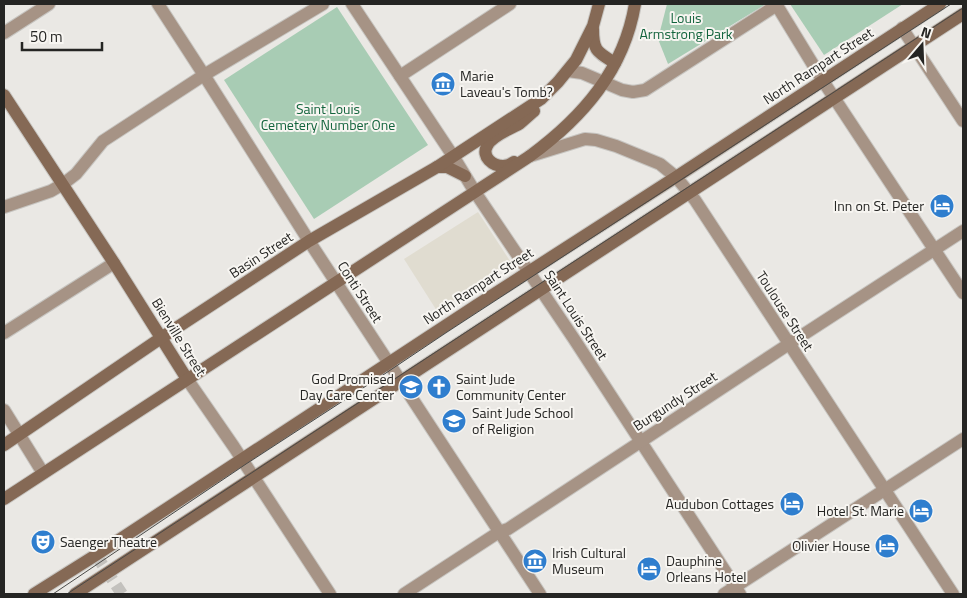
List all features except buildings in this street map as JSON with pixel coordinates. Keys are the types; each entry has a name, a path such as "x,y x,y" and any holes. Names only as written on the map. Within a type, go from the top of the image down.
{"main road":[{"path":"530,156 505,166 492,162 487,158 485,153 486,146 490,140 521,123 539,106 545,95 568,71 576,60 593,26 599,4"},
{"path":"4,499 549,142 592,100 604,82 628,34 635,4"},
{"name":"North Rampart Street","path":"34,594 940,4"},
{"path":"75,594 963,14"},
{"path":"593,26 593,41 596,48 615,63"},
{"name":"Bienville Street","path":"4,95 187,379"},
{"name":"Basin Street","path":"4,445 161,338 309,241 437,167 545,95"},
{"path":"437,167 447,167 466,176"}],"street":[{"path":"4,33 49,4"},
{"name":"Conti Street","path":"158,4 400,382 540,594"},
{"path":"4,207 51,191 63,184 76,174 103,141 204,75 323,4"},
{"name":"Saint Louis Street","path":"352,4 738,590"},
{"path":"400,76 510,4"},
{"path":"568,71 582,73 622,90 633,92 645,90 777,4 823,81 963,293"},
{"path":"902,28 963,121"},
{"name":"Toulouse Street","path":"530,156 585,139 596,140 650,159 660,164 676,177 690,193 953,594"},
{"name":"Burgundy Street","path":"404,594 499,532 508,529 963,231"},
{"path":"4,334 114,263"},
{"name":"Bienville Street","path":"187,379 242,458 330,594"},
{"path":"4,410 43,473"},
{"path":"724,594 738,590 884,490 963,439"}],"shaded area":[{"path":"478,212 512,264 437,311 404,259"}],"green space":[{"name":"Louis Armstrong Park","path":"667,4 766,4 668,64 658,39"},
{"path":"790,4 903,4 824,55"},
{"name":"Saint Louis Cemetery Number One","path":"337,7 428,145 314,219 224,80"}],"tunnel":[{"path":"96,555 122,594"}],"tram line":[{"path":"53,594 246,464 951,4"},
{"path":"67,594 963,8"}],"place":[{"name":"Marie Laveau's Tomb?","path":"443,84"},
{"name":"Inn on St. Peter","path":"942,206"},
{"name":"God Promised Day Care Center","path":"411,387"},
{"name":"Saint Jude Community Center","path":"439,387"},
{"name":"Saint Jude School of Religion","path":"454,421"},
{"name":"Audubon Cottages","path":"792,504"},
{"name":"Hotel St. Marie","path":"921,511"},
{"name":"Saenger Theatre","path":"43,542"},
{"name":"Olivier House","path":"887,546"},
{"name":"Irish Cultural Museum","path":"535,561"},
{"name":"Dauphine Orleans Hotel","path":"649,569"}]}
